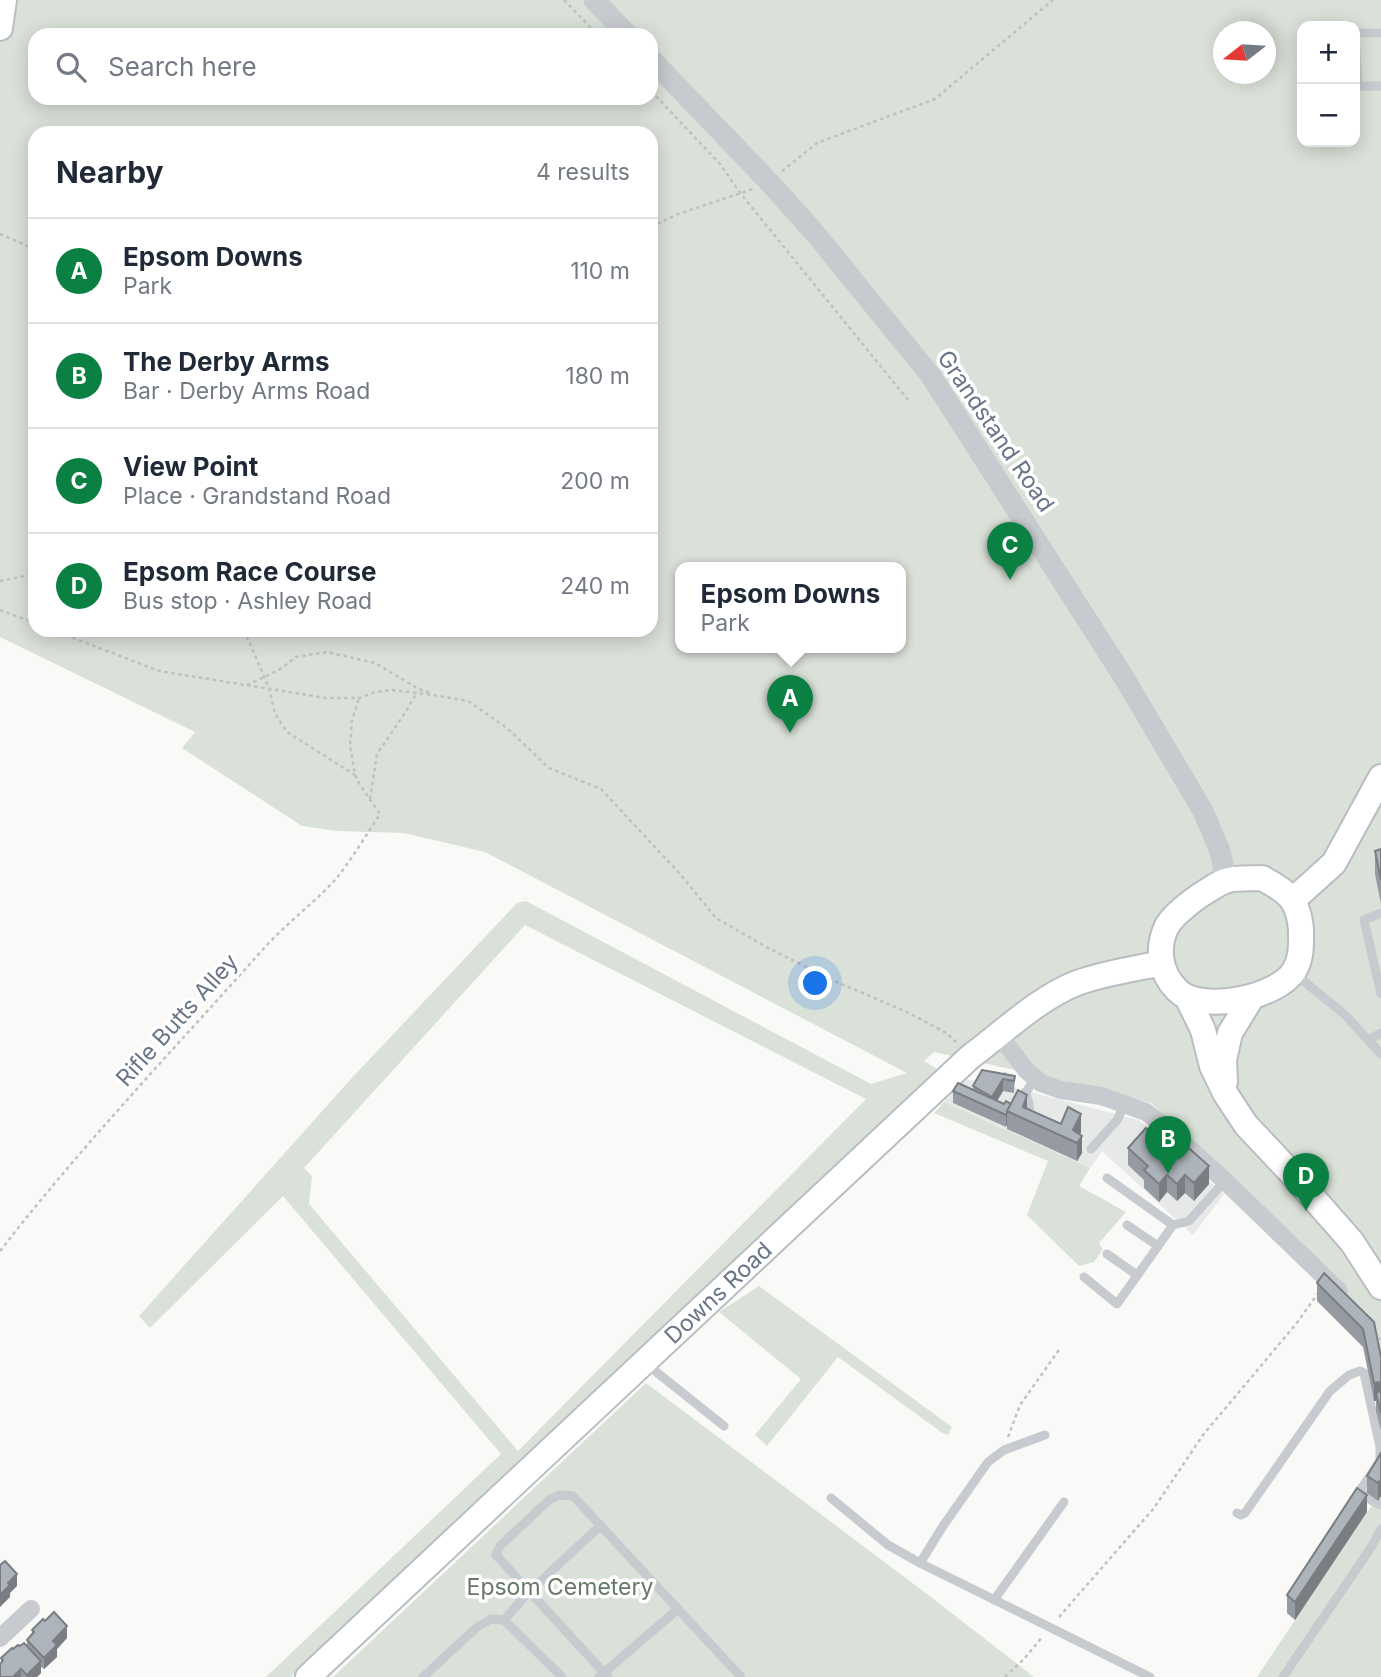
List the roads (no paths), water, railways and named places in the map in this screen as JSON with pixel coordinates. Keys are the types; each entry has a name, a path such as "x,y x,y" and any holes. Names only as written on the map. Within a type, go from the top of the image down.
{"main road":[{"path":"0,28 4,0"},
{"path":"1293,900 1334,863 1381,776"},
{"path":"1188,999 1226,1003 1252,997 1275,988 1293,973 1302,951 1300,917 1293,900 1282,889 1262,878 1226,880 1194,899 1167,925 1159,949 1164,972 1177,990 1188,999 1203,1030 1212,1066 1246,1125 1352,1242 1381,1287"},
{"name":"Downs Road","path":"308,1677 970,1057 1036,1006 1076,983 1162,963"},
{"path":"1226,1093 1224,1060 1230,1033 1252,997"}],"street":[{"path":"594,0 621,28"},
{"name":"Grandstand Road","path":"658,66 814,232 931,376 1123,676 1203,811 1220,851 1226,880"},
{"path":"999,1035 1029,1080 1060,1090 1071,1098 1101,1096 1146,1112 1224,1181 1347,1300"},
{"path":"0,1638 31,1609"}],"lane":[{"path":"1360,35 1381,33"},
{"path":"1358,84 1381,86"},
{"path":"1381,913 1364,919 1376,951 1381,994"},
{"path":"1293,973 1344,1014 1381,1054"},
{"path":"1369,1040 1381,1033"},
{"path":"1012,1107 1029,1080"},
{"path":"1029,1080 1030,1122 1037,1125"},
{"path":"1091,1149 1118,1119 1124,1104"},
{"path":"1107,1178 1173,1225"},
{"path":"1084,1277 1117,1304 1173,1225 1189,1221 1224,1181"},
{"path":"1127,1225 1158,1245"},
{"path":"1107,1254 1137,1275"},
{"path":"643,1362 724,1426"},
{"path":"1237,1513 1245,1513 1330,1391 1349,1375 1360,1371 1364,1373 1380,1447 1380,1461 1361,1489 1362,1494 1381,1505"},
{"path":"920,1563 988,1462 1004,1450 1045,1435"},
{"path":"678,1609 604,1675 496,1555 500,1546 549,1500 559,1495 573,1496 601,1525 741,1677"},
{"path":"831,1498 888,1545 920,1563 1150,1677"},
{"path":"994,1600 1064,1502"},
{"path":"504,1620 529,1592 601,1525"},
{"path":"1283,1677 1381,1529"},
{"path":"423,1677 476,1628 491,1619 504,1620 562,1677"}],"place":[{"name":"View Point","path":"1010,580"},
{"name":"Epsom Downs","path":"790,733"},
{"name":"The Derby Arms","path":"1168,1174"},
{"name":"Epsom Race Course","path":"1306,1211"}],"park label":[{"name":"Epsom Cemetery","path":"560,1587"}]}
